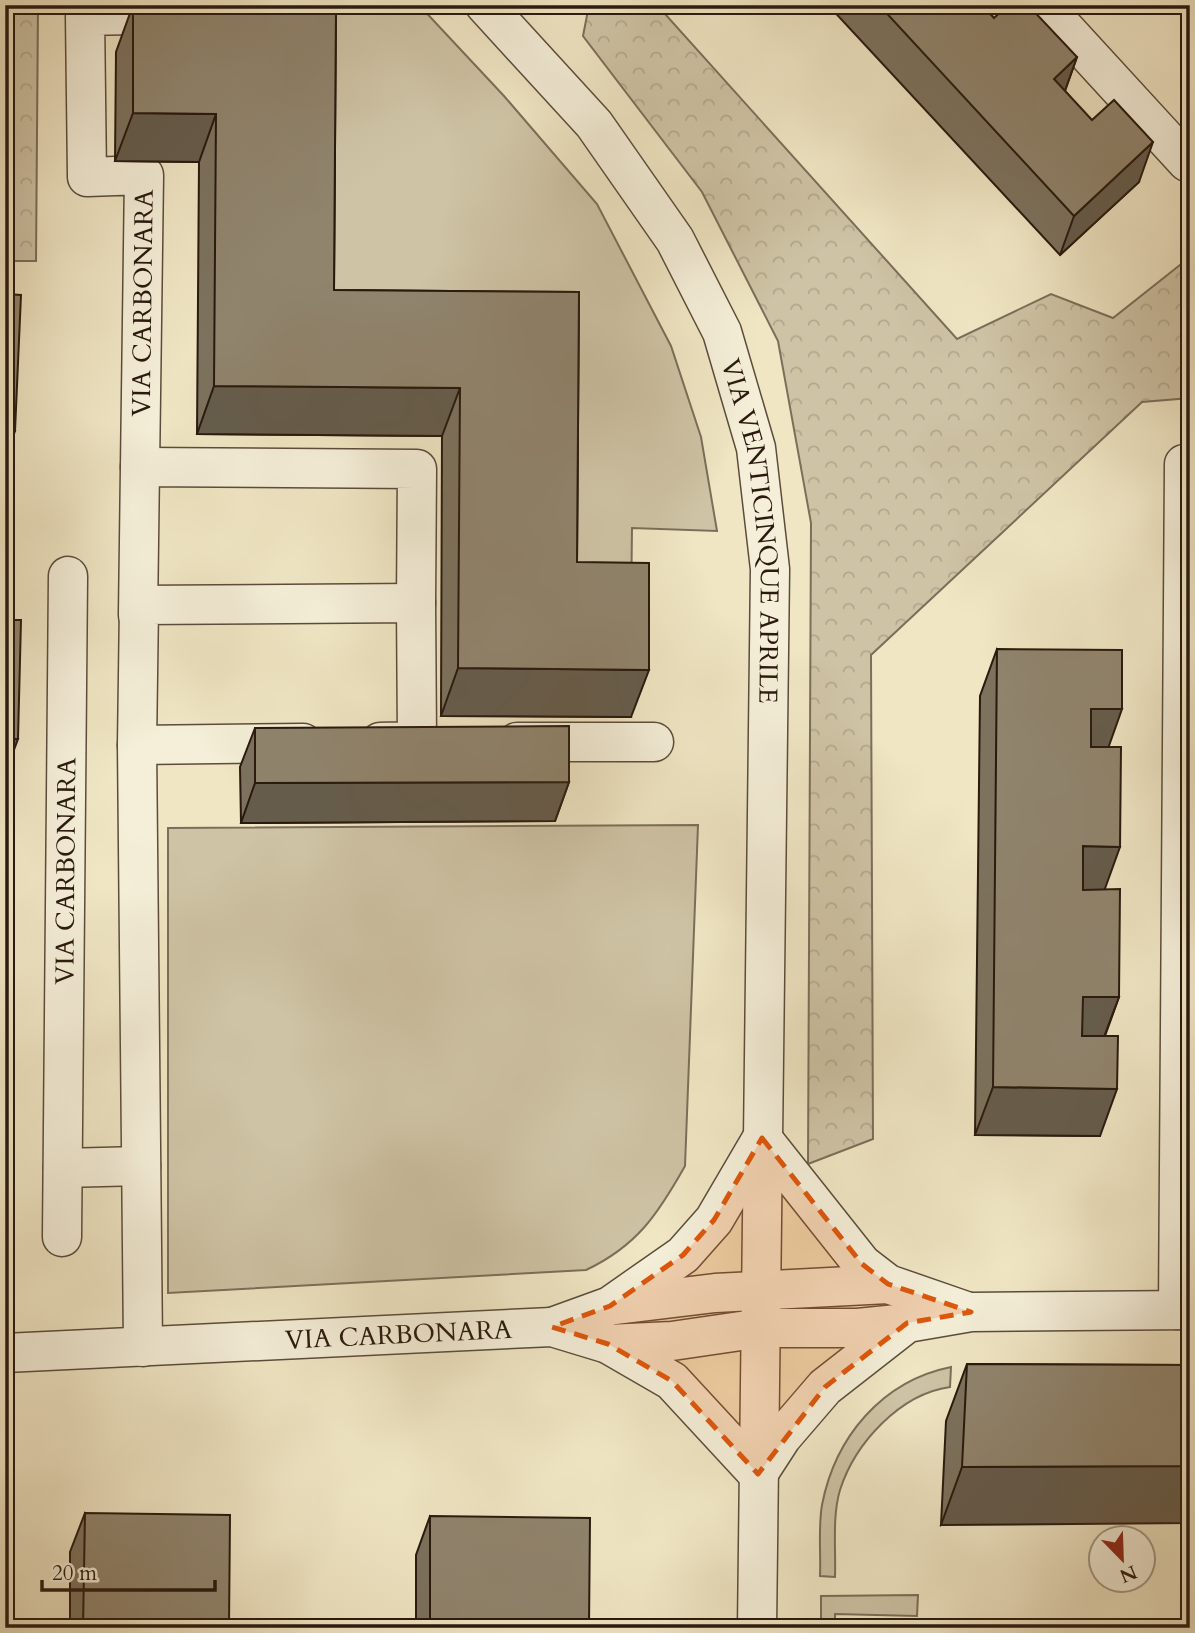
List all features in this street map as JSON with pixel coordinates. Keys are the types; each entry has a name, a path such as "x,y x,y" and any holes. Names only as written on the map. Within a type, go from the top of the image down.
{"street":[{"path":"1043,5 1187,162"},
{"name":"VIA VENTICINQUE APRILE","path":"502,11 594,124 675,240 722,331 756,447 770,569 757,1628"},
{"name":"VIA CARBONARA","path":"143,1346 137,745 145,175 87,177 85,16 211,13"},
{"path":"758,1474 782,1437 825,1387 907,1322 971,1312 1184,1310 1184,464"},
{"path":"140,467 417,470 417,741"},
{"name":"VIA CARBONARA","path":"62,1237 68,576"},
{"path":"138,615 139,605 416,603"},
{"path":"137,745 417,741 654,742"},
{"path":"762,1138 862,1264 888,1284 971,1312"},
{"name":"VIA VENTICINQUE APRILE","path":"552,1327 610,1306 683,1255 714,1220 762,1138"},
{"path":"63,1168 141,1166"},
{"path":"610,1306 761,1290 888,1284"},
{"name":"VIA CARBONARA","path":"608,1344 672,1341 761,1328 858,1328 907,1322"},
{"name":"VIA CARBONARA","path":"5,1353 552,1327 608,1344 672,1381 758,1474"}],"highlighted area":[{"path":"762,1138 862,1264 888,1284 971,1312 907,1323 825,1387 758,1474 672,1381 608,1344 552,1327 610,1306 683,1255 714,1220"}],"green space":[{"path":"5,5 38,5 36,261 5,261"},
{"path":"306,5 419,5 504,96 597,204 671,346 701,437 717,531 632,528 631,611 560,610 561,339 317,338 319,53"},
{"path":"589,5 657,5 957,339 1051,294 1113,318 1190,257 1190,398 1142,402 871,655 873,1139 808,1164 811,523 778,341 702,192 583,36"},
{"path":"698,825 685,1166 655,1214 633,1239 604,1261 586,1270 168,1293 168,828"},
{"path":"951,1367 950,1387 914,1399 897,1410 856,1455 838,1500 835,1522 835,1577 820,1576 822,1505 828,1480 850,1435 883,1399 926,1374"},
{"path":"918,1595 917,1616 835,1614 835,1628 821,1628 821,1596"}],"building":[{"path":"133,5 336,6 334,290 579,292 577,562 649,563 649,670 458,668 460,388 214,386 216,114 133,113"},
{"path":"879,5 982,5 994,18 1008,5 1028,5 1077,57 1054,79 1092,120 1114,100 1153,142 1074,216"},
{"path":"5,294 21,295 15,431 5,430"},
{"path":"5,586 12,586 11,620 21,620 18,739 5,739"},
{"path":"997,649 1122,650 1122,709 1091,709 1091,747 1121,747 1120,847 1083,846 1083,890 1120,889 1119,997 1083,997 1082,1036 1118,1036 1117,1089 993,1087"},
{"path":"569,726 569,782 255,783 255,728"},
{"path":"967,1364 1190,1365 1190,1466 962,1467"},
{"path":"85,1513 230,1515 229,1628 83,1628"},
{"path":"430,1516 590,1518 589,1628 430,1628"},
{"path":"1001,1622 1190,1626 1190,1628 1001,1628"}]}
